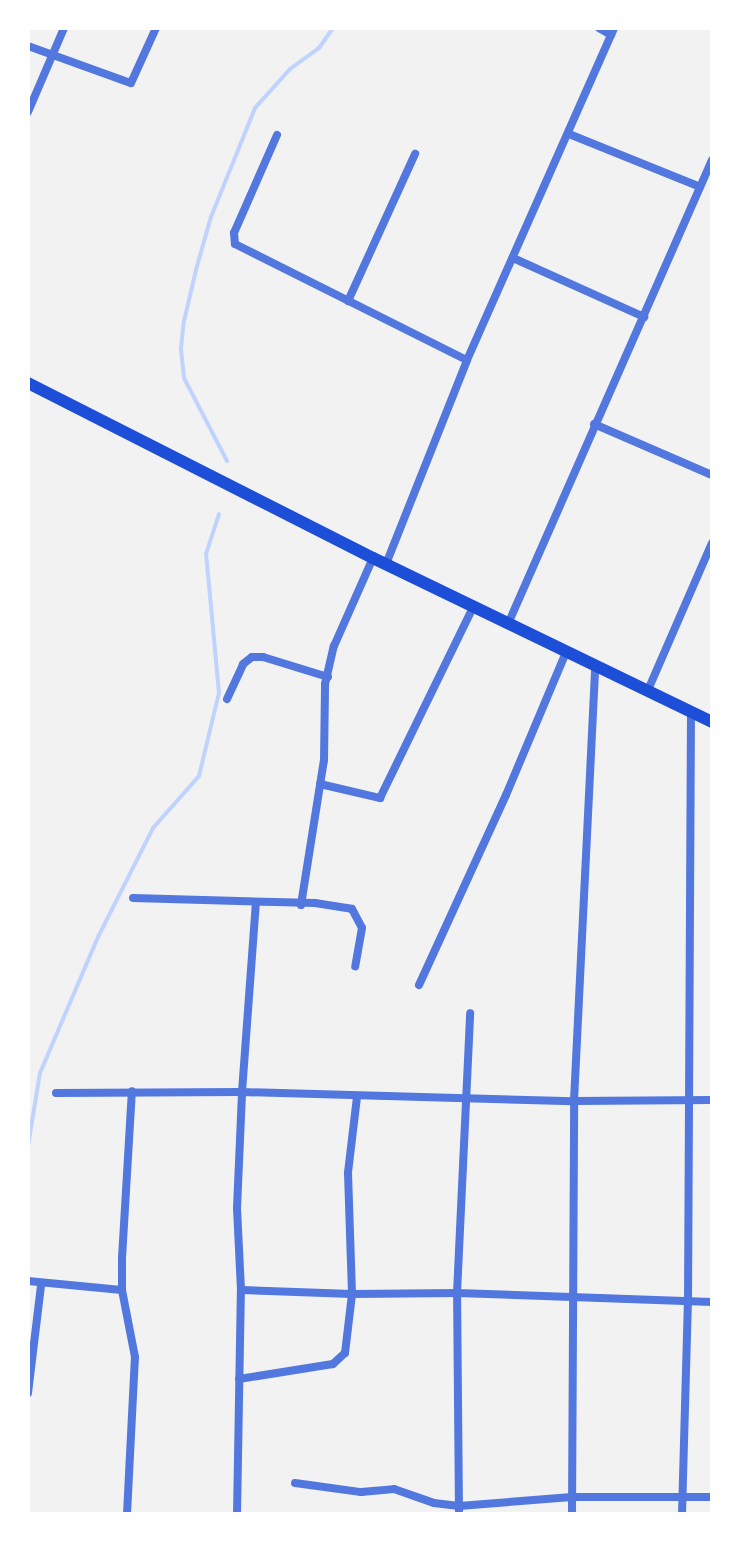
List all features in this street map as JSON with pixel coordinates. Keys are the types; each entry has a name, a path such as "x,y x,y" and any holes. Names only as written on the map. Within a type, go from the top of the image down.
{"main road":[{"path":"28,383 373,558 712,722"}],"street":[{"path":"28,112 64,28"},
{"path":"28,46 131,83 156,28"},
{"path":"386,564 467,360 612,31 599,28"},
{"path":"569,134 700,187"},
{"path":"277,135 234,233 235,244 467,360"},
{"path":"348,301 415,154"},
{"path":"508,624 712,160"},
{"path":"513,258 644,317"},
{"path":"594,424 712,475"},
{"path":"648,690 712,543"},
{"path":"301,905 320,784 328,677 334,646 373,558"},
{"path":"320,784 380,798 473,607"},
{"path":"419,985 512,782 566,652"},
{"path":"227,699 243,664 252,657 263,657 328,677"},
{"path":"572,1514 574,1101 595,666"},
{"path":"682,1514 688,1302 691,711"},
{"path":"133,898 352,909 362,928 355,966"},
{"path":"237,1514 241,1290 237,1208 256,903"},
{"path":"459,1510 457,1293 470,1013"},
{"path":"127,1514 135,1357 122,1290 132,1091"},
{"path":"56,1093 242,1092 574,1101 712,1100"},
{"path":"239,1379 333,1364 345,1353 352,1294 348,1173 357,1097"},
{"path":"28,1281 41,1285 122,1290"},
{"path":"28,1393 41,1285"},
{"path":"241,1290 352,1294 457,1293 712,1302"},
{"path":"295,1483 361,1492 394,1489 459,1510 572,1497 712,1497"}],"waterway":[{"path":"227,461 184,378 181,348 184,321 197,266 211,217 255,108 290,69 319,48 333,28"},
{"path":"28,1146 40,1073 98,937 153,828 199,776 219,693 206,554 219,514"}]}
